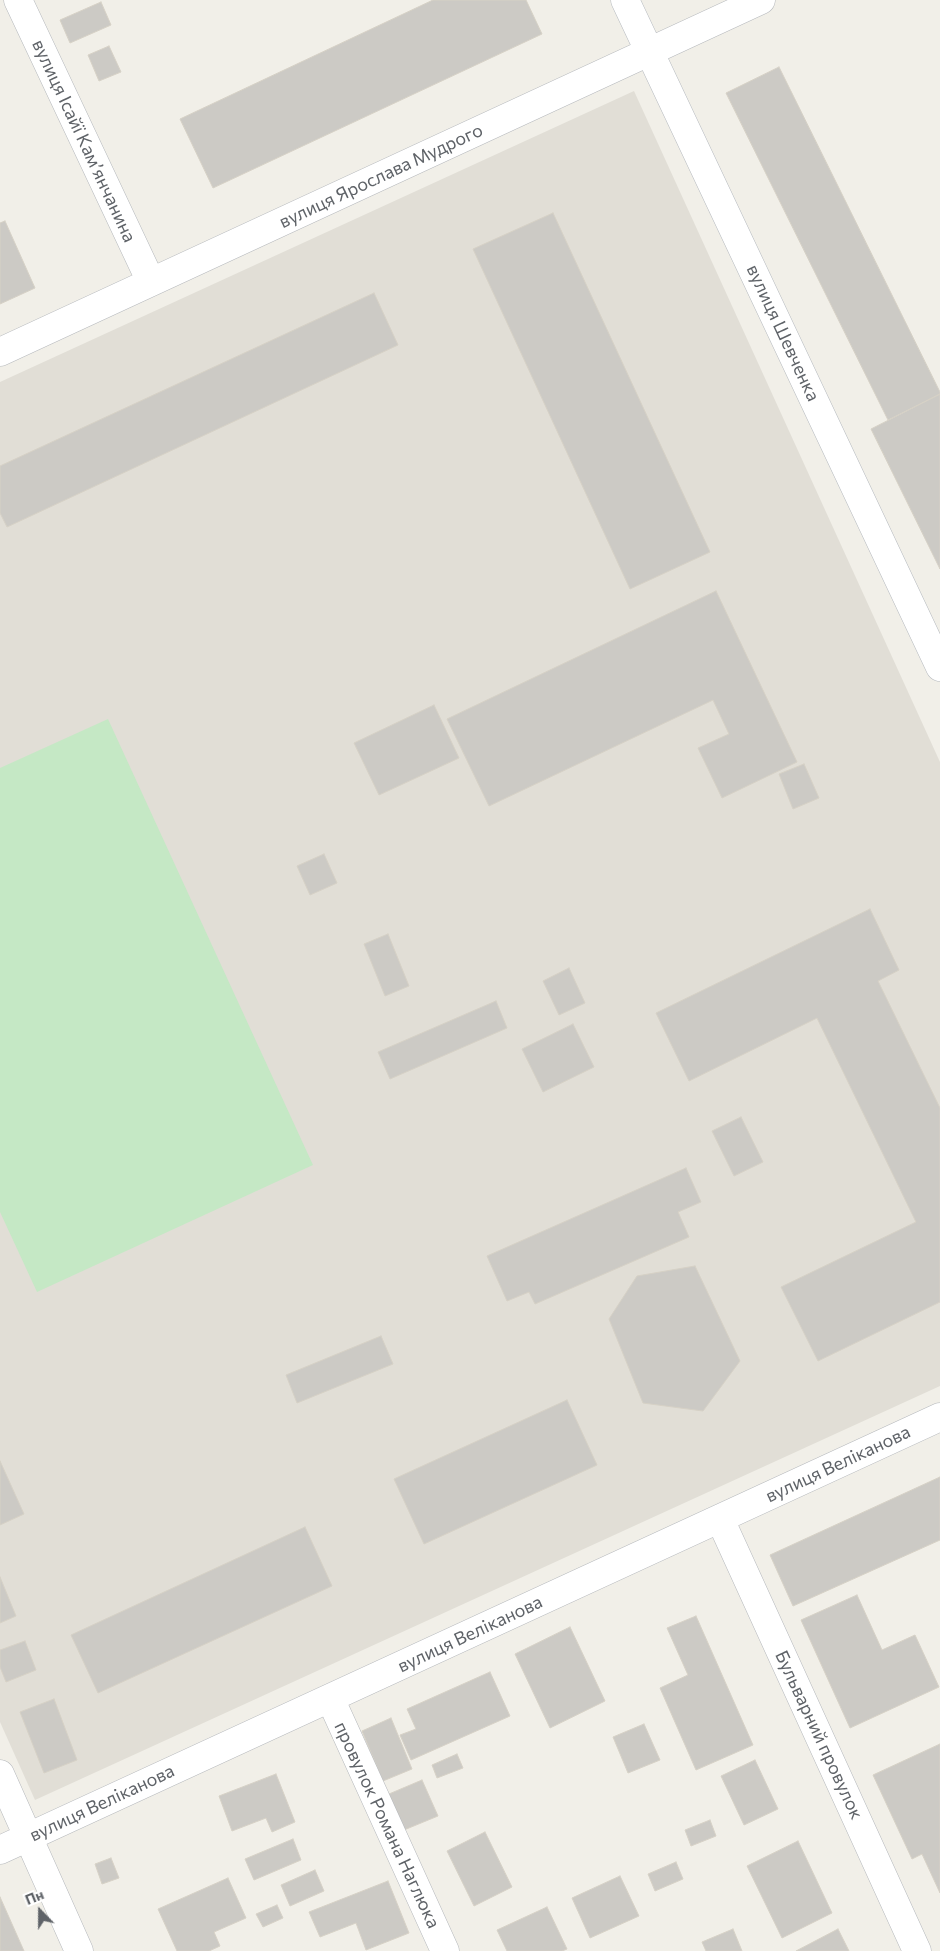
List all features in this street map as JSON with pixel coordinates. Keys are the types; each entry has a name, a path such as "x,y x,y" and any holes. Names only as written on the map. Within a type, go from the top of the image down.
{"street":[{"name":"вулиця Ісайї Камʼянчанина","path":"18,0 151,282"},
{"name":"вулиця Шевченка","path":"625,0 940,667"},
{"name":"вулиця Ярослава Мудрого","path":"0,352 761,0"},
{"name":"вулиця Веліканова","path":"0,1850 940,1417"},
{"name":"Бульварний провулок","path":"720,1519 917,1951"},
{"name":"провулок Романа Наглюка","path":"330,1698 445,1951"},
{"path":"0,1774 79,1951"}],"shaded area":[{"path":"634,91 940,762 940,1386 35,1800 0,1722 0,382"}],"green space":[{"path":"108,719 313,1165 37,1292 0,1212 0,768"}],"building":[{"path":"433,0 526,0 542,34 213,188 180,119"},
{"path":"101,2 111,25 70,43 60,20"},
{"path":"109,46 121,72 99,81 88,55"},
{"path":"779,67 940,392 940,394 888,420 726,93"},
{"path":"553,213 710,552 630,589 473,249"},
{"path":"5,221 35,288 0,304 0,223"},
{"path":"374,293 398,345 7,527 0,513 0,466"},
{"path":"940,394 940,569 871,429"},
{"path":"716,591 797,762 722,798 698,748 729,734 713,700 489,806 447,719"},
{"path":"434,705 459,758 379,795 354,743"},
{"path":"804,764 819,798 793,809 779,774"},
{"path":"324,854 337,883 310,895 297,866"},
{"path":"870,909 899,970 878,981 940,1108 940,1302 818,1361 781,1287 916,1222 817,1018 689,1081 656,1013"},
{"path":"388,934 409,986 385,996 364,944"},
{"path":"569,968 585,1003 559,1015 543,981"},
{"path":"496,1001 507,1028 390,1079 378,1052"},
{"path":"573,1024 594,1067 543,1092 522,1049"},
{"path":"741,1117 763,1162 734,1176 712,1131"},
{"path":"686,1168 701,1202 678,1212 689,1237 535,1304 529,1292 507,1301 487,1256"},
{"path":"695,1266 740,1361 703,1411 643,1403 609,1319 637,1276"},
{"path":"381,1336 393,1364 297,1403 286,1375"},
{"path":"567,1400 597,1465 424,1544 394,1479"},
{"path":"0,1461 24,1514 0,1525"},
{"path":"940,1477 940,1540 793,1606 770,1555"},
{"path":"305,1527 332,1586 98,1693 71,1635"},
{"path":"0,1577 16,1616 0,1623"},
{"path":"857,1595 882,1650 915,1635 939,1687 850,1728 801,1620"},
{"path":"696,1616 753,1745 696,1770 660,1688 688,1675 667,1628"},
{"path":"570,1627 605,1701 550,1728 515,1654"},
{"path":"25,1641 36,1670 6,1682 0,1667 0,1650"},
{"path":"490,1672 510,1716 411,1760 400,1735 416,1729 407,1709"},
{"path":"54,1699 77,1760 44,1773 20,1712"},
{"path":"391,1718 412,1769 383,1781 362,1731"},
{"path":"644,1724 660,1760 628,1773 613,1737"},
{"path":"940,1744 940,1893 922,1854 912,1859 873,1775"},
{"path":"457,1754 463,1768 437,1778 432,1765"},
{"path":"755,1760 778,1809 744,1825 721,1776"},
{"path":"276,1774 295,1822 272,1832 266,1818 232,1831 219,1796"},
{"path":"422,1780 438,1816 404,1830 389,1794"},
{"path":"710,1820 716,1836 691,1846 685,1830"},
{"path":"485,1832 512,1887 474,1906 447,1851"},
{"path":"293,1839 301,1860 254,1880 245,1859"},
{"path":"798,1841 832,1913 782,1938 747,1866"},
{"path":"111,1858 119,1878 102,1884 95,1864"},
{"path":"676,1862 683,1879 655,1891 648,1874"},
{"path":"315,1870 324,1891 290,1906 281,1885"},
{"path":"620,1876 639,1916 590,1938 572,1898"},
{"path":"228,1878 246,1918 214,1932 220,1946 209,1951 177,1951 158,1909"},
{"path":"388,1881 409,1933 366,1950 356,1923 320,1937 309,1912"},
{"path":"0,1897 24,1951 0,1951"},
{"path":"277,1905 283,1918 263,1927 256,1914"},
{"path":"547,1907 567,1949 562,1951 507,1951 497,1930"},
{"path":"733,1929 742,1951 706,1951 702,1942"},
{"path":"838,1929 849,1951 796,1951"}]}
